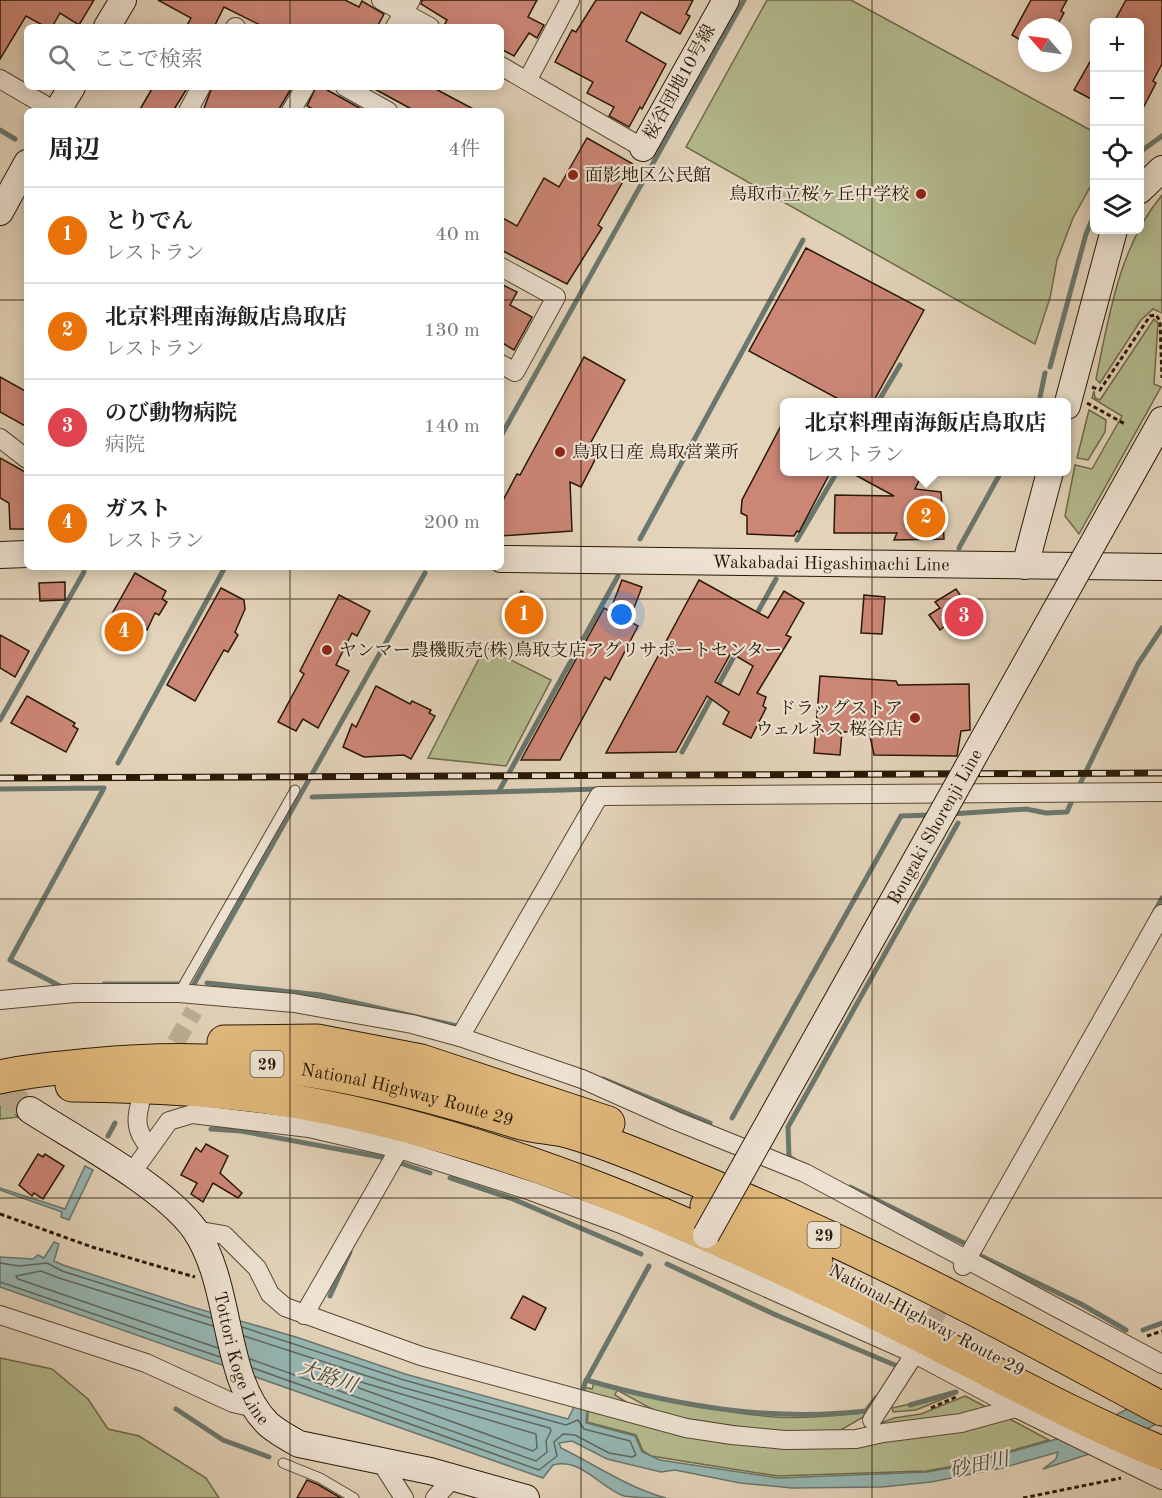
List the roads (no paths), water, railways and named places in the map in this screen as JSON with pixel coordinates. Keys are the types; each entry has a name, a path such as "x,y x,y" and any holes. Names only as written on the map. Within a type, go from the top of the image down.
{"highway":[{"path":"10,1074 102,1053 200,1043 299,1040 338,1044 422,1061 579,1112 741,1172 954,1264 1112,1373 1162,1393"},
{"name":"National Highway Route 29","path":"10,1074 142,1060 197,1060 285,1065 415,1091 528,1125 566,1131 767,1209 870,1256 1112,1373 1162,1408"},
{"path":"10,1074 43,1084 160,1086 297,1102 456,1140 578,1181 706,1234 912,1342 1039,1399 1149,1461"},
{"name":"National Highway Route 29","path":"528,1125 745,1225 1039,1399 1162,1442"}],"main road":[{"path":"109,24 123,0"},
{"name":"桜谷団地10号線","path":"643,148 726,0"},
{"path":"58,108 70,90"},
{"path":"1144,186 1162,170"},
{"path":"0,212 24,171"},
{"path":"1075,395 1113,234"},
{"name":"Bougaki Shorenji Line","path":"706,1234 1162,420"},
{"path":"1025,566 1049,476"},
{"path":"0,555 24,554"},
{"name":"Wakabadai Higashimachi Line","path":"504,559 1162,567"},
{"name":"Tottori Koge Line","path":"30,1110 131,1174 186,1219 195,1230 208,1251 220,1287 241,1378 255,1408 268,1424 299,1444 429,1471 526,1498"}],"street":[{"path":"381,0 424,24"},
{"path":"527,81 570,0"},
{"name":"桜谷団地10号線","path":"504,68 643,148"},
{"path":"0,79 51,108"},
{"path":"190,108 199,90"},
{"path":"293,108 303,90"},
{"path":"356,90 383,108"},
{"path":"504,269 556,297 515,372 504,366"},
{"path":"0,438 24,457"},
{"path":"460,1037 599,796 1162,792"},
{"path":"954,1264 1162,914"},
{"path":"0,1000 75,993 179,993 198,1003 294,1003 412,1024 460,1037 582,1080 804,1173 954,1264 1158,1358"},
{"path":"140,1104 136,1119 140,1136 149,1147"},
{"path":"131,1174 169,1121 192,1114 309,1128 399,1149 531,1191 621,1224 912,1342 872,1420"},
{"path":"304,1315 399,1149"},
{"path":"195,1230 224,1235 257,1268 270,1294 285,1308 421,1356 686,1428 785,1440 856,1439 883,1433 961,1423 1039,1399"},
{"path":"0,1315 146,1363 233,1403 255,1408"},
{"path":"1149,1461 1162,1480"},
{"path":"381,1462 404,1498"},
{"path":"435,1498 453,1478"}],"lane":[{"path":"179,993 294,790"},
{"path":"283,1463 320,1478 354,1498"}],"water":[{"path":"85,1166 93,1170 69,1220 61,1217 62,1212 0,1190 0,1188 65,1209"},
{"path":"54,1242 59,1244 54,1261 63,1265 192,1307 296,1337 405,1374 568,1419 576,1403 587,1406 586,1423 635,1436 642,1452 660,1460 778,1478 927,1472 961,1466 1085,1431 1162,1391 1162,1421 1117,1445 1043,1469 1056,1459 1058,1452 1002,1468 931,1482 882,1487 792,1488 740,1483 675,1470 661,1472 607,1459 572,1441 559,1443 561,1448 612,1476 666,1498 624,1496 572,1465 553,1465 543,1478 0,1287 0,1257 33,1259 38,1255 44,1258"}],"waterway":[{"path":"504,431 744,0"},
{"path":"0,130 15,139"},
{"path":"1144,149 1162,136"},
{"path":"1050,367 1090,224"},
{"path":"640,539 803,240"},
{"path":"880,398 900,365"},
{"path":"1040,398 1045,373"},
{"path":"797,540 835,476"},
{"path":"959,548 999,476"},
{"path":"118,763 223,570"},
{"path":"0,720 84,572"},
{"path":"194,984 425,573"},
{"path":"499,791 618,576"},
{"path":"755,617 776,579"},
{"path":"1078,788 1138,664 1162,628"},
{"path":"682,752 738,649"},
{"path":"0,789 104,788 10,960 62,987"},
{"path":"312,797 599,789"},
{"path":"951,814 1026,809 1046,813 1067,812 1074,796"},
{"path":"732,1118 901,816 932,815"},
{"path":"794,1160 789,1157 788,1127 958,823"},
{"path":"1154,913 1162,898"},
{"path":"207,983 321,995 457,1026"},
{"path":"104,984 178,984"},
{"path":"603,1079 710,1123"},
{"path":"108,1136 115,1123"},
{"path":"211,1129 241,1131 386,1158"},
{"path":"396,1167 400,1163 430,1173"},
{"path":"450,1178 513,1199 641,1254"},
{"path":"850,1187 966,1244 970,1240"},
{"path":"330,1296 350,1252"},
{"path":"981,1256 1081,1304 1126,1330"},
{"path":"667,1264 776,1315 897,1366"},
{"path":"581,1397 585,1383 649,1266"},
{"path":"1143,1330 1162,1323"},
{"path":"586,1380 690,1404 760,1413 830,1414 866,1411 876,1398"},
{"path":"910,1405 956,1392"},
{"path":"176,1409 223,1440 269,1457"}],"tunnel":[{"path":"162,1066 194,1011"},
{"path":"0,1090 30,1110"},
{"path":"921,1342 963,1266"}],"railway":[{"path":"0,778 1162,773"}],"place":[{"name":"面影地区公民館","path":"573,175"},
{"name":"鳥取市立桜ヶ丘中学校","path":"921,194"},
{"name":"鳥取日産 鳥取営業所","path":"560,452"},
{"name":"北京料理南海飯店鳥取店","path":"926,518"},
{"name":"とりでん","path":"524,615"},
{"name":"のび動物病院","path":"964,617"},
{"name":"ガスト","path":"124,632"},
{"name":"ヤンマー農機販売(株)鳥取支店アグリサポートセンター","path":"327,650"},
{"name":"ドラッグストア ウェルネス 桜谷店","path":"915,718"}],"water label":[{"name":"大路川","path":"328,1376"},
{"name":"砂田川","path":"979,1464"}]}
